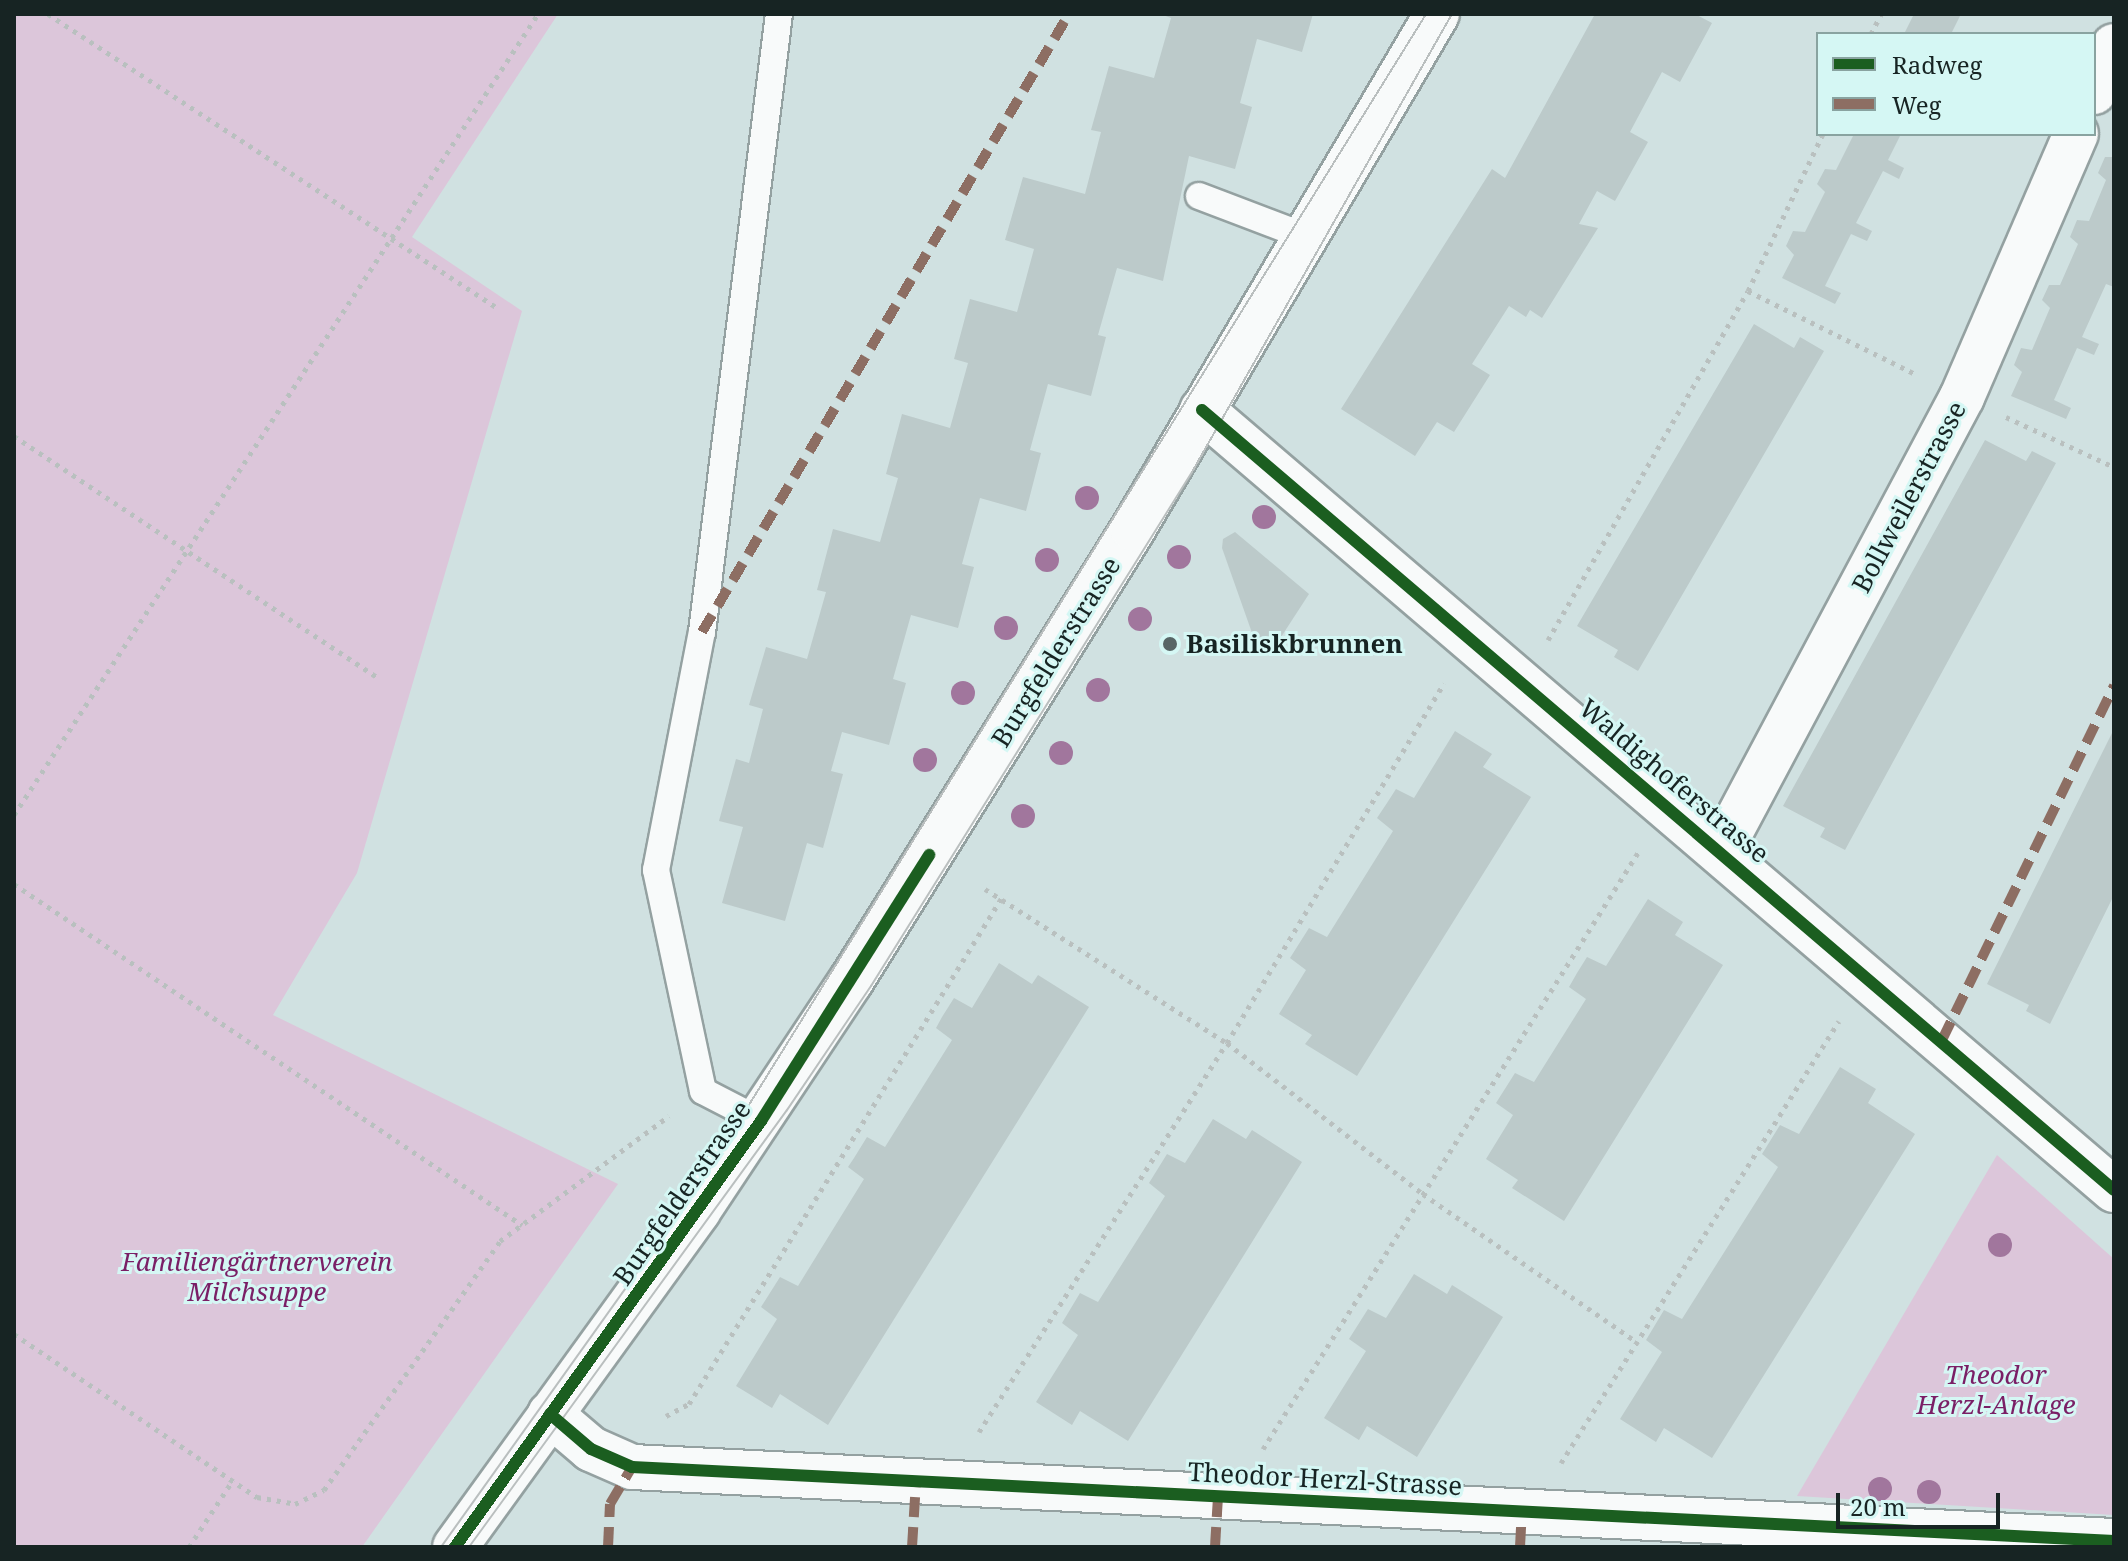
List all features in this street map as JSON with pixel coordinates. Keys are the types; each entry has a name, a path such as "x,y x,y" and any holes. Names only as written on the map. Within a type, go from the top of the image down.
{"street":[{"name":"Burgfelderstrasse","path":"455,1547 761,1121 1202,410 1437,14"},
{"path":"2096,87 2114,46"},
{"name":"Bollweilerstrasse","path":"1721,850 1962,397 2075,136"},
{"name":"Waldighoferstrasse","path":"1202,410 1669,805 2114,1190"},
{"name":"Theodor Herzl-Strasse","path":"550,1414 591,1449 632,1467 2114,1541"}],"lane":[{"path":"761,1121 703,1091 656,870 702,632 779,14"},
{"path":"1199,196 1307,237"}],"path":[{"path":"48,14 496,307"},
{"path":"14,815 538,14"},
{"path":"1872,32 1881,14"},
{"path":"1524,682 1748,291 1822,136"},
{"path":"14,436 380,679"},
{"path":"946,1484 1227,1043 1472,638"},
{"path":"1232,1497 1669,805"},
{"path":"14,884 522,1225"},
{"path":"985,889 1227,1043 1423,1194 1637,1342"},
{"path":"632,1467 648,1425 689,1404 1001,899"},
{"path":"1530,1511 1867,976"},
{"path":"14,1334 257,1497 295,1504 324,1490 500,1241 703,1091"},
{"path":"189,1547 233,1480"}],"green space":[{"name":"Familiengärtnerverein Milchsuppe","path":"14,14 558,14 412,237 522,311 357,873 273,1015 618,1184 362,1547 14,1547"},
{"name":"Theodor Herzl-Anlage","path":"1997,1155 2114,1259 2114,1515 1797,1496"}],"building":[{"path":"1160,14 1313,14 1302,52 1257,39 1240,103 1252,107 1235,169 1189,156 1163,281 1117,268 1098,335 1106,337 1091,396 1048,384 1030,450 1041,453 1026,511 980,498 962,564 974,567 958,628 911,615 893,679 906,683 889,745 842,732 831,771 843,774 823,848 807,843 785,921 722,903 743,827 719,821 736,759 749,763 763,709 749,705 766,647 807,659 826,592 817,590 833,529 880,542 898,478 886,474 902,414 950,428 968,363 954,359 970,299 1017,312 1034,249 1005,240 1023,177 1085,194 1101,132 1091,130 1109,66 1154,78 1171,18"},
{"path":"1595,14 1695,14 1712,23 1680,82 1662,72 1630,132 1648,142 1615,201 1597,191 1579,224 1598,228 1542,318 1530,310 1526,317 1509,306 1472,364 1490,375 1454,432 1437,422 1415,456 1341,409 1492,169 1505,178"},
{"path":"1914,14 1961,14 1952,32 1905,32"},
{"path":"1853,136 1900,136 1888,160 1904,168 1899,179 1883,171 1856,223 1872,231 1867,241 1851,234 1825,286 1841,293 1835,304 1782,278 1794,255 1786,246 1793,231 1805,232 1825,192 1817,184 1825,169 1836,170"},
{"path":"2105,157 2114,157 2114,287 2106,284 2082,337 2099,344 2094,355 2077,348 2054,400 2071,408 2066,419 2011,396 2022,372 2014,365 2021,348 2032,350 2050,308 2042,300 2049,285 2060,285 2078,244 2070,237 2077,220 2089,221 2106,180 2098,173"},
{"path":"1754,324 1794,348 1800,337 1824,351 1638,671 1614,657 1618,650 1577,626"},
{"path":"1985,440 2026,461 2032,451 2056,463 1845,850 1820,837 1825,828 1783,806"},
{"path":"1235,532 1309,594 1270,654 1257,647 1222,548 1223,539"},
{"path":"2114,729 2114,895 2050,1024 2026,1011 2029,1005 1987,984"},
{"path":"1455,731 1492,754 1483,767 1531,797 1357,1076 1305,1044 1312,1035 1279,1014 1306,970 1290,958 1309,928 1327,937 1393,831 1377,818 1396,789 1414,798"},
{"path":"1648,899 1683,922 1675,935 1723,965 1564,1221 1512,1188 1518,1180 1486,1159 1513,1115 1496,1103 1515,1073 1534,1082 1586,999 1569,987 1577,973 1587,957 1606,966"},
{"path":"999,963 1032,984 1038,975 1089,1007 828,1425 780,1394 772,1408 736,1386 777,1319 761,1307 780,1277 798,1286 864,1179 848,1167 867,1137 885,1147 952,1040 936,1028 942,1017 954,998 972,1008"},
{"path":"1840,1067 1876,1089 1868,1103 1915,1134 1712,1458 1664,1428 1656,1442 1620,1419 1662,1352 1646,1340 1664,1310 1682,1319 1778,1167 1762,1154 1780,1125 1799,1134"},
{"path":"1213,1119 1246,1139 1252,1130 1302,1162 1128,1441 1080,1411 1072,1425 1036,1402 1078,1335 1062,1323 1080,1293 1098,1302 1165,1196 1149,1183 1167,1154 1185,1163"},
{"path":"1414,1274 1447,1294 1452,1285 1503,1317 1417,1457 1367,1426 1359,1440 1324,1418 1366,1351 1349,1339 1368,1309 1386,1318"}],"tram line":[{"path":"441,1547 698,1187 1426,14"},
{"path":"469,1547 787,1110 871,986 1192,472 1452,14"}],"marked path":[{"path":"702,632 1069,14"},
{"path":"1942,1040 2114,686"},
{"path":"608,1547 610,1504 632,1467"},
{"path":"912,1547 916,1482"},
{"path":"1215,1547 1218,1496"},
{"path":"1520,1547 1522,1510"}],"cycle path":[{"path":"1202,410 2114,1190"},
{"path":"455,1547 761,1121 929,855"},
{"path":"550,1414 591,1449 632,1467 2114,1541"}],"place":[{"name":"Basiliskbrunnen","path":"1170,644"}]}
